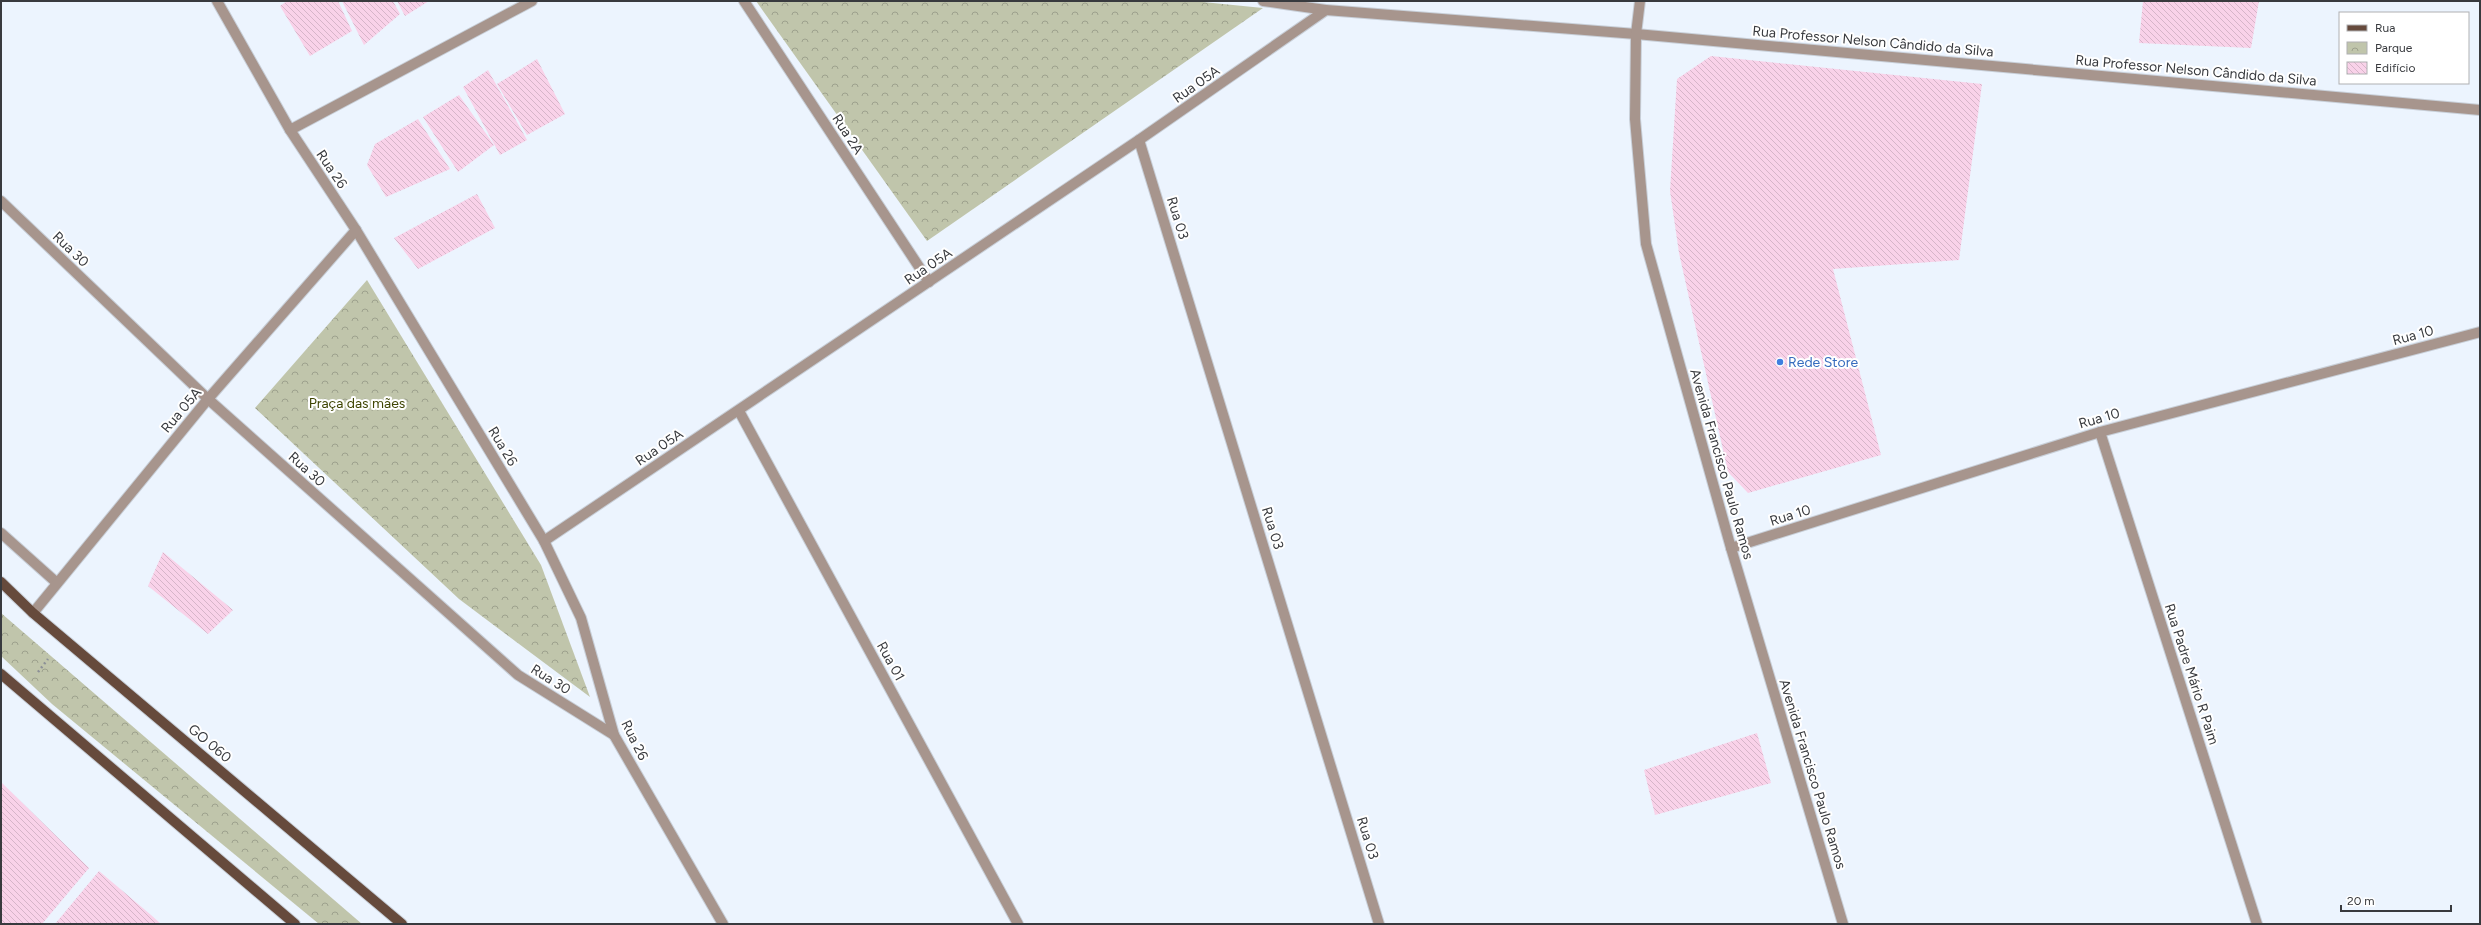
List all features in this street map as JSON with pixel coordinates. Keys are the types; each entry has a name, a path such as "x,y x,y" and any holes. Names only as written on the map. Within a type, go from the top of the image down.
{"main road":[{"name":"GO 060","path":"1,582 33,613 402,924"},
{"path":"1,674 295,924"}],"street":[{"name":"Rua 26","path":"217,1 290,130 356,230 544,541 581,618 614,735 723,924"},
{"path":"290,130 532,1"},
{"name":"Rua 2A","path":"744,1 929,282"},
{"name":"Rua Professor Nelson Cândido da Silva","path":"1263,1 1326,10 1636,34 2480,110"},
{"name":"Avenida Francisco Paulo Ramos","path":"1640,1 1636,34 1635,119 1646,244 1731,548 1843,924"},
{"name":"Rua 05A","path":"544,541 1140,140 1326,10"},
{"name":"Rua 03","path":"1140,140 1380,924"},
{"name":"Rua 30","path":"1,201 208,400 518,675 614,735"},
{"name":"Rua 05A","path":"33,613 208,400 356,230"},
{"name":"Rua 10","path":"1731,548 2100,432 2480,332"},
{"name":"Rua 01","path":"739,411 1018,924"},
{"name":"Rua Padre Mário R Paim","path":"2100,432 2257,924"},
{"path":"1,533 57,583"}],"path":[{"path":"22,693 64,639"}],"green space":[{"path":"756,1 1193,1 1263,8 927,241"},
{"name":"Praça das mães","path":"367,280 541,565 590,697 459,599 255,408"},
{"path":"1,613 362,924 319,924 52,704 1,656"}],"building":[{"path":"287,1 338,1 352,31 310,56 280,6"},
{"path":"342,1 393,1 400,14 364,45"},
{"path":"397,1 429,1 405,16"},
{"path":"2143,1 2259,1 2251,48 2139,43"},
{"name":"Rede Store","path":"1711,56 1982,84 1959,260 1833,269 1881,455 1748,493 1728,472 1679,253 1670,191 1677,79"},
{"path":"537,59 565,114 527,135 497,84"},
{"path":"488,70 527,140 500,155 463,87"},
{"path":"459,95 494,145 458,172 423,117"},
{"path":"418,119 450,169 386,197 367,165 375,144"},
{"path":"477,194 495,228 418,269 394,238"},
{"path":"163,552 233,610 208,634 148,586"},
{"path":"1757,733 1771,783 1655,815 1644,770"},
{"path":"1,782 89,868 42,924 1,924"},
{"path":"99,871 151,915 161,924 55,924"}],"place":[{"name":"Rede Store","path":"1780,362"}]}
